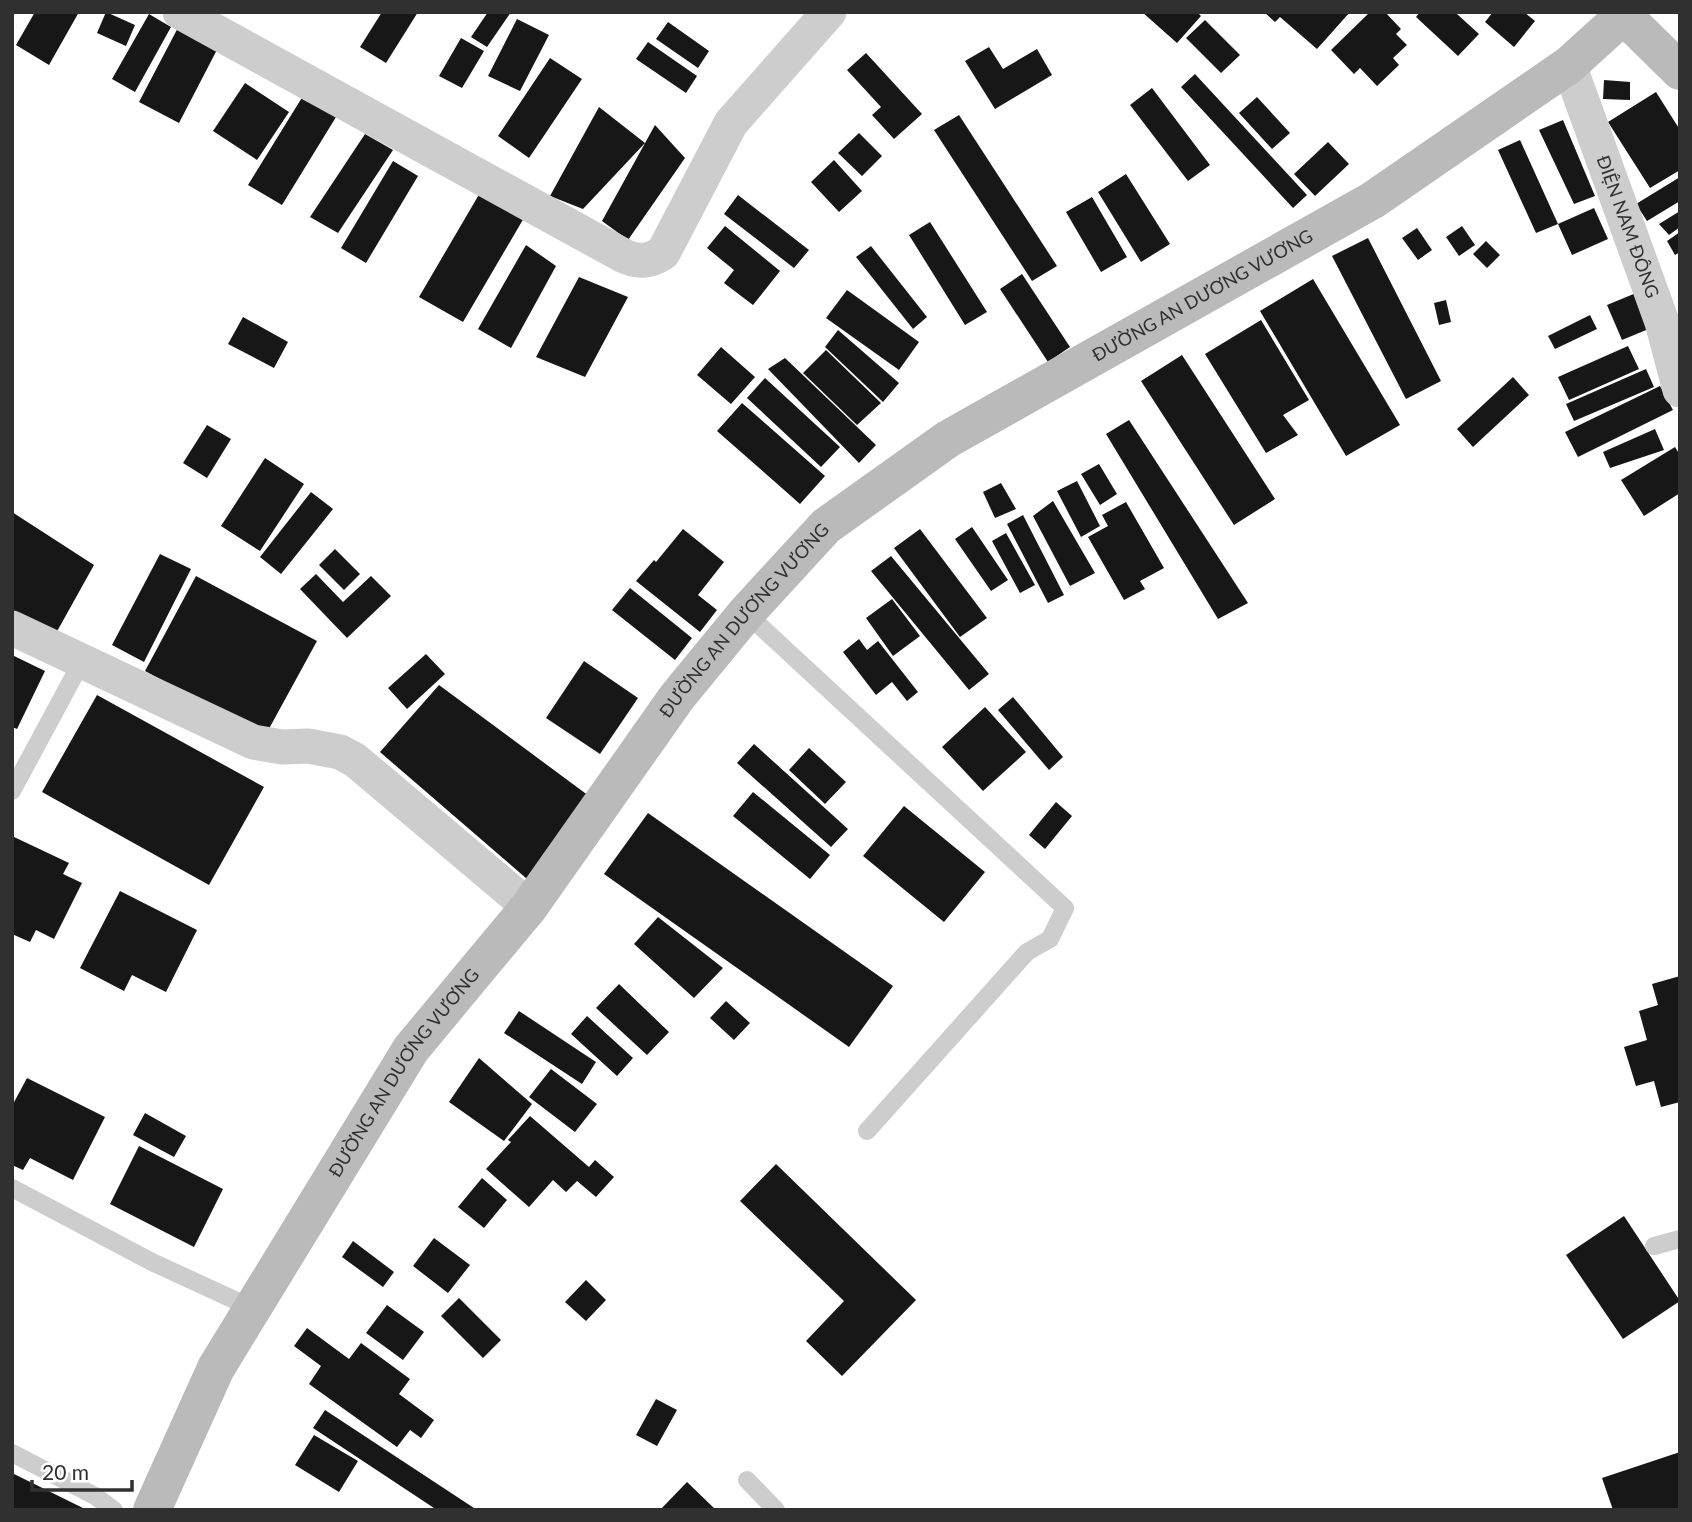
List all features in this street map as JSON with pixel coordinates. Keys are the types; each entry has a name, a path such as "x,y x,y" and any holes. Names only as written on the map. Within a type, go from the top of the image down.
{"main road":[{"name":"ĐƯỜNG AN DƯƠNG VƯƠNG","path":"152,1510 216,1368 411,1049 529,907 677,697 746,613 826,526 948,439 1373,200 1569,65 1622,14"},
{"path":"1622,14 1680,71"}],"street":[{"path":"183,13 624,256 634,261 642,261 663,253 732,123 828,12"},
{"name":"ĐIỆN NAM ĐÔNG","path":"1569,65 1662,322 1680,390"},
{"path":"12,628 253,742 282,747 308,746 340,752 355,760 529,907"}],"lane":[{"path":"746,613 1065,908 1050,939 1027,952 867,1131"},
{"path":"12,791 82,662"},
{"path":"12,1188 152,1262 253,1308"},
{"path":"1654,1246 1680,1239"},
{"path":"12,1453 95,1496 114,1510"},
{"path":"747,1480 776,1510"}],"building":[{"path":"35,12 79,12 49,65 16,45"},
{"path":"106,12 135,25 126,46 97,33"},
{"path":"382,12 418,12 386,63 360,47"},
{"path":"488,12 511,12 487,47 471,37"},
{"path":"1142,12 1197,12 1201,16 1177,43"},
{"path":"1264,12 1350,12 1317,49 1280,17 1275,22"},
{"path":"1370,12 1385,12 1401,29 1396,34 1407,45 1393,58 1399,65 1377,86 1360,68 1354,74 1331,50"},
{"path":"1420,12 1459,12 1457,14 1479,34 1458,56 1416,17"},
{"path":"1493,12 1524,12 1535,21 1514,47 1485,22"},
{"path":"149,14 171,27 135,92 112,79"},
{"path":"517,19 549,35 520,91 488,76"},
{"path":"1205,20 1240,55 1221,73 1186,38"},
{"path":"181,22 221,42 179,123 139,102"},
{"path":"668,22 709,51 698,68 656,39"},
{"path":"461,38 484,51 462,88 439,76"},
{"path":"648,42 697,76 686,93 636,59"},
{"path":"989,47 1003,69 1037,49 1052,75 995,109 965,61"},
{"path":"866,53 922,114 894,139 872,115 881,107 847,70"},
{"path":"550,58 582,79 529,158 498,136"},
{"path":"1195,74 1307,195 1293,208 1181,87"},
{"path":"1604,80 1630,82 1630,100 1603,99"},
{"path":"245,83 289,112 257,160 213,131"},
{"path":"311,83 344,104 282,205 248,185"},
{"path":"1152,88 1210,165 1188,181 1130,105"},
{"path":"1656,92 1680,130 1680,170 1650,188 1608,122"},
{"path":"1257,97 1290,133 1272,149 1239,113"},
{"path":"599,107 645,143 583,209 550,196"},
{"path":"959,115 1057,266 1032,281 934,130"},
{"path":"1563,120 1595,196 1574,204 1539,130"},
{"path":"655,125 685,158 628,240 602,221"},
{"path":"859,133 882,156 862,176 838,153"},
{"path":"365,134 393,150 338,233 310,217"},
{"path":"1520,140 1558,224 1536,233 1498,150"},
{"path":"1328,142 1349,164 1315,196 1294,174"},
{"path":"834,160 862,191 839,212 811,182"},
{"path":"393,161 418,176 366,263 341,248"},
{"path":"1126,174 1170,244 1141,262 1098,192"},
{"path":"1680,177 1680,201 1647,221 1636,204"},
{"path":"484,186 528,211 463,322 419,297"},
{"path":"738,195 809,250 794,268 724,214"},
{"path":"1092,197 1127,257 1101,272 1066,212"},
{"path":"1594,208 1608,239 1572,255 1558,224"},
{"path":"1680,211 1680,227 1669,235 1659,224"},
{"path":"930,222 987,312 965,325 909,235"},
{"path":"725,226 780,271 753,305 724,283 734,270 707,248"},
{"path":"1462,226 1475,245 1459,256 1446,237"},
{"path":"1417,228 1432,250 1418,260 1402,238"},
{"path":"1680,232 1680,252 1675,255 1667,241"},
{"path":"1368,238 1441,381 1406,399 1332,256"},
{"path":"1486,241 1500,255 1487,268 1473,254"},
{"path":"526,245 556,266 511,348 478,329"},
{"path":"871,246 927,317 913,329 856,257"},
{"path":"1022,274 1070,347 1048,362 1000,289"},
{"path":"579,277 628,297 585,377 536,357"},
{"path":"1313,279 1400,425 1346,456 1260,311"},
{"path":"847,290 919,342 899,370 826,318"},
{"path":"1636,293 1651,328 1622,340 1607,305"},
{"path":"1446,300 1451,322 1439,325 1434,303"},
{"path":"1590,315 1597,329 1555,349 1548,336"},
{"path":"243,317 288,342 274,368 228,344"},
{"path":"1261,320 1309,400 1283,415 1298,435 1266,453 1205,354"},
{"path":"838,330 899,383 883,402 825,347"},
{"path":"1628,346 1639,369 1569,400 1558,377"},
{"path":"721,347 755,377 731,404 697,375"},
{"path":"826,350 881,403 857,425 803,373"},
{"path":"1182,355 1275,499 1234,525 1141,381"},
{"path":"785,358 876,445 859,463 768,369"},
{"path":"1646,369 1654,387 1574,421 1566,404"},
{"path":"1513,377 1529,395 1473,447 1457,429"},
{"path":"765,378 840,447 821,467 747,398"},
{"path":"1660,386 1673,410 1578,457 1565,432"},
{"path":"742,403 825,476 800,504 717,431"},
{"path":"1129,420 1248,603 1218,619 1106,434"},
{"path":"207,425 231,439 207,478 183,463"},
{"path":"1655,429 1664,450 1610,468 1603,452"},
{"path":"1675,447 1680,455 1680,493 1644,516 1621,480"},
{"path":"265,458 304,484 260,551 221,526"},
{"path":"1099,464 1117,494 1100,505 1081,474"},
{"path":"1077,481 1100,526 1081,537 1057,491"},
{"path":"1001,483 1016,509 995,518 983,492"},
{"path":"311,492 333,509 281,574 260,557"},
{"path":"1053,501 1095,573 1070,586 1033,516"},
{"path":"1126,502 1164,568 1140,581 1145,589 1124,600 1088,537 1108,526 1102,515"},
{"path":"12,512 94,565 50,644 12,624"},
{"path":"1023,515 1064,595 1048,603 1007,524"},
{"path":"972,527 1008,580 991,591 955,539"},
{"path":"683,529 724,562 698,595 717,610 700,632 636,581"},
{"path":"920,529 987,618 960,637 894,548"},
{"path":"1006,533 1035,585 1020,593 992,541"},
{"path":"335,549 360,574 344,590 319,565"},
{"path":"160,554 191,569 144,662 112,645"},
{"path":"891,556 989,674 969,690 871,571"},
{"path":"316,574 343,602 371,576 391,596 347,638 300,589"},
{"path":"196,576 317,641 265,736 145,671"},
{"path":"630,588 692,638 675,660 612,610"},
{"path":"892,599 920,636 893,656 866,618"},
{"path":"859,639 867,650 878,641 918,692 907,701 892,682 876,695 843,652"},
{"path":"426,654 445,674 407,709 388,688"},
{"path":"12,655 45,671 17,729 12,727"},
{"path":"584,661 638,698 600,754 546,718"},
{"path":"439,685 589,796 527,879 380,752"},
{"path":"97,695 264,787 209,885 42,792"},
{"path":"1013,697 1063,757 1049,770 998,710"},
{"path":"985,707 1026,752 983,791 942,747"},
{"path":"754,744 848,829 831,847 737,763"},
{"path":"809,748 846,782 825,804 789,770"},
{"path":"753,792 830,855 810,879 733,816"},
{"path":"1056,802 1072,816 1045,849 1029,835"},
{"path":"904,806 985,872 944,922 863,856"},
{"path":"648,813 893,986 849,1047 604,874"},
{"path":"12,836 69,863 63,874 82,883 54,939 36,930 30,942 12,934"},
{"path":"120,891 197,930 166,992 132,975 124,991 80,968"},
{"path":"658,917 723,968 694,998 634,944"},
{"path":"1680,976 1680,1102 1661,1107 1654,1081 1636,1086 1624,1047 1647,1040 1639,1011 1658,1005 1652,984"},
{"path":"619,984 669,1032 647,1055 596,1008"},
{"path":"726,1001 750,1023 734,1040 710,1018"},
{"path":"519,1011 596,1062 582,1084 504,1033"},
{"path":"587,1016 633,1058 617,1076 571,1034"},
{"path":"479,1058 532,1104 504,1141 449,1102"},
{"path":"551,1069 597,1104 575,1132 529,1097"},
{"path":"27,1078 105,1117 73,1180 30,1158 23,1170 12,1165 12,1106"},
{"path":"145,1113 186,1136 174,1157 133,1135"},
{"path":"530,1116 589,1167 595,1160 614,1177 596,1197 577,1181 566,1192 553,1180 529,1207 486,1169"},
{"path":"139,1146 223,1189 194,1247 110,1204"},
{"path":"776,1164 916,1300 842,1376 806,1341 844,1301 740,1201"},
{"path":"482,1178 507,1200 484,1228 458,1207"},
{"path":"1624,1216 1680,1301 1623,1339 1566,1255"},
{"path":"434,1238 470,1265 448,1293 413,1266"},
{"path":"353,1241 394,1272 383,1287 342,1257"},
{"path":"586,1280 606,1300 586,1321 565,1302"},
{"path":"459,1298 501,1340 483,1358 441,1316"},
{"path":"387,1305 424,1332 403,1360 366,1333"},
{"path":"307,1328 349,1359 361,1343 410,1379 399,1394 434,1420 421,1438 410,1430 397,1447 309,1384 321,1366 294,1346"},
{"path":"656,1399 677,1410 657,1446 636,1435"},
{"path":"325,1410 477,1510 437,1510 313,1428"},
{"path":"314,1435 358,1461 339,1492 295,1465"},
{"path":"1680,1452 1680,1510 1613,1510 1602,1478"},
{"path":"12,1473 87,1510 12,1510"},
{"path":"687,1482 716,1510 660,1510"}]}
